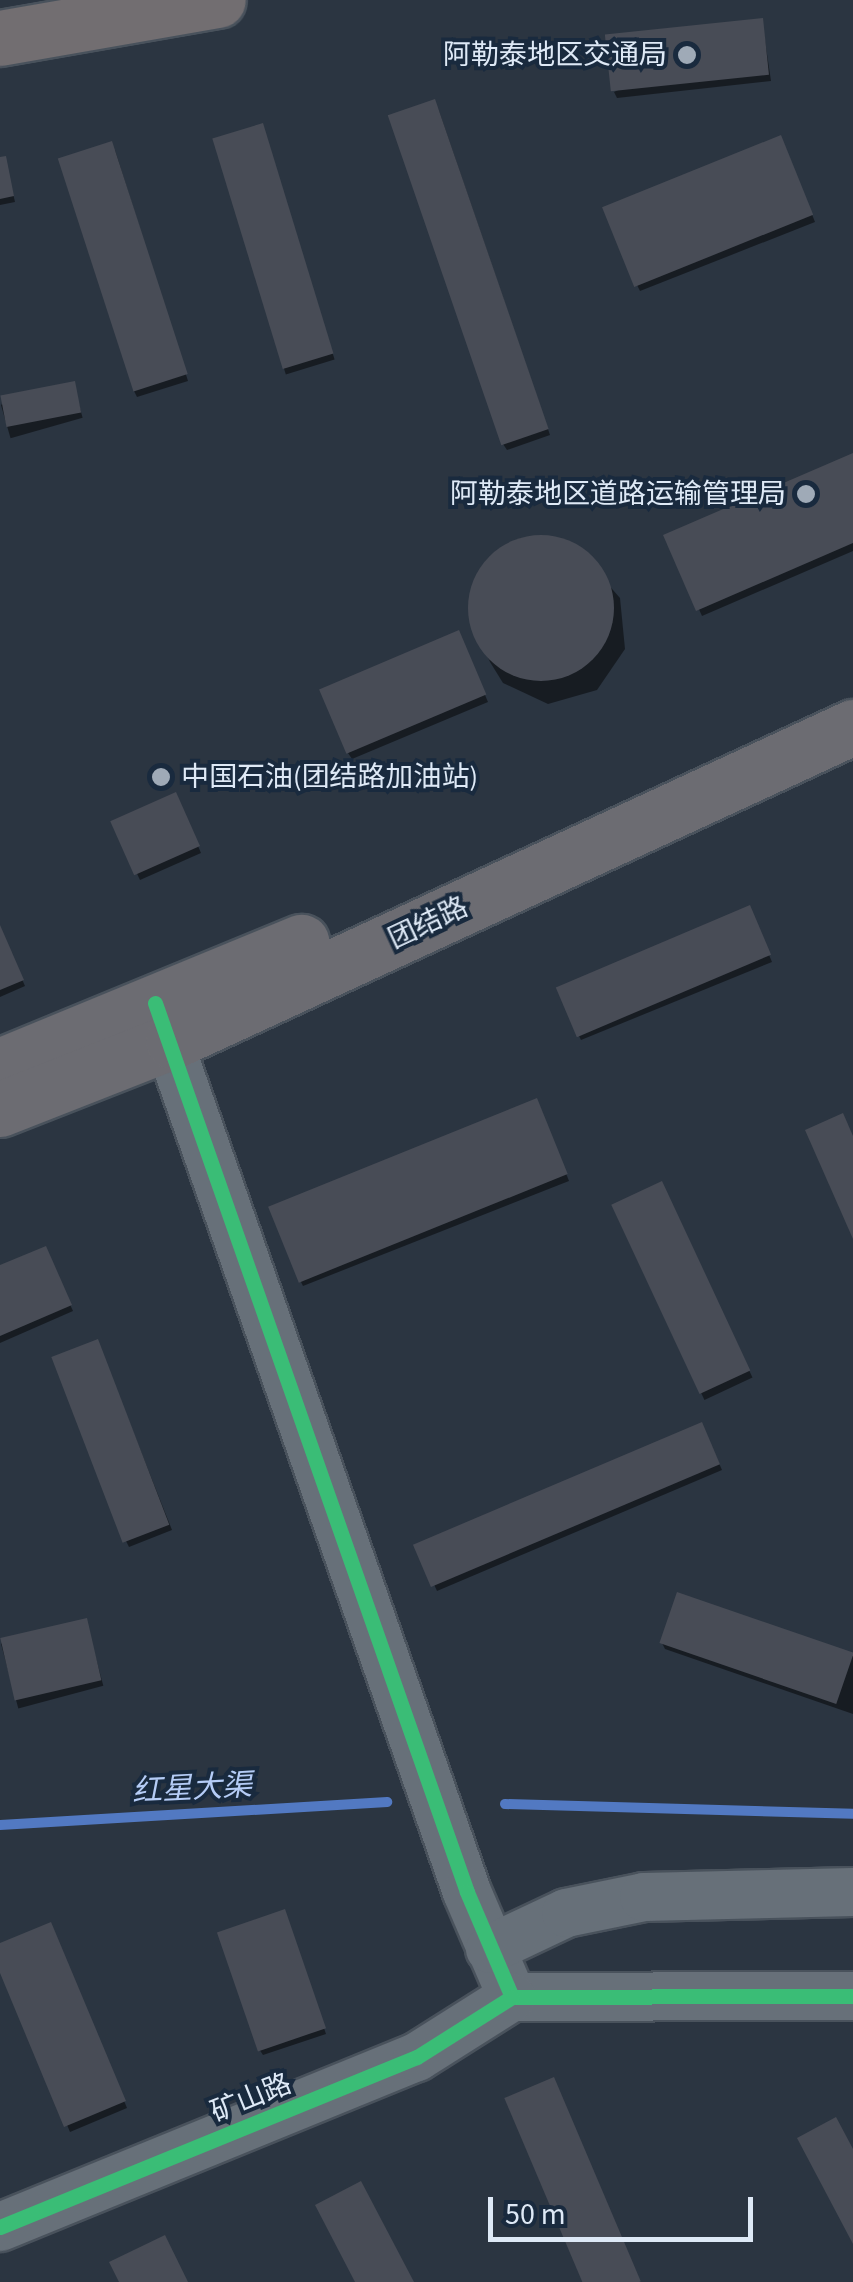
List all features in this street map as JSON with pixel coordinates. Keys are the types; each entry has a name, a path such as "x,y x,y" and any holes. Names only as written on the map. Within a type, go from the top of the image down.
{"highway":[{"path":"0,38 218,0"}],"main road":[{"name":"团结路","path":"0,1109 339,925 853,688"},
{"name":"团结路","path":"0,1066 164,1022 853,727"}],"street":[{"path":"164,1022 432,1781 467,1892 512,1997 853,1996"},
{"path":"490,1949 566,1914 644,1898 853,1892"},
{"name":"矿山路","path":"0,2227 417,2057 512,1997"}],"building":[{"name":"阿勒泰地区交通局","path":"763,18 769,75 611,91 605,35"},
{"path":"435,99 549,429 501,445 388,115"},
{"path":"263,123 333,353 283,369 212,138"},
{"path":"781,135 813,215 634,287 602,207"},
{"path":"112,141 188,374 133,392 58,159"},
{"path":"6,156 14,196 0,199 0,157"},
{"path":"75,381 81,412 7,427 0,396"},
{"name":"阿勒泰地区道路运输管理局","path":"853,453 853,543 696,611 663,535"},
{"path":"541,535 569,541 593,556 608,580 614,608 608,636 593,660 569,675 541,681 513,675 489,660 474,636 468,608 474,580 489,556 513,541"},
{"path":"459,630 486,694 346,754 319,689"},
{"path":"176,792 200,846 134,875 110,821"},
{"path":"750,905 771,955 577,1037 556,987"},
{"path":"0,925 24,980 0,990"},
{"path":"537,1098 568,1174 299,1283 268,1207"},
{"path":"843,1113 853,1136 853,1239 805,1130"},
{"path":"662,1181 750,1370 700,1394 611,1205"},
{"path":"46,1246 72,1305 0,1336 0,1265"},
{"path":"98,1339 169,1525 123,1543 51,1357"},
{"path":"702,1422 720,1464 431,1587 413,1545"},
{"path":"677,1592 853,1653 836,1704 659,1643"},
{"path":"87,1618 101,1680 15,1700 0,1638"},
{"path":"285,1909 326,2028 258,2052 217,1932"},
{"path":"51,1922 126,2101 64,2127 0,1973 0,1943"},
{"path":"554,2077 641,2281 582,2282 504,2098"},
{"path":"836,2117 853,2149 853,2244 797,2138"},
{"path":"361,2181 414,2282 355,2282 315,2205"},
{"path":"165,2235 188,2282 119,2282 109,2262"}],"waterway":[{"name":"红星大渠","path":"0,1825 387,1802"},
{"name":"红星大渠","path":"505,1804 853,1814"}],"cycle path":[{"path":"155,1003 467,1892 512,1997 853,1996"},
{"path":"0,2227 417,2057 512,1997"}],"place":[{"name":"阿勒泰地区交通局","path":"687,55"},
{"name":"阿勒泰地区道路运输管理局","path":"806,494"},
{"name":"中国石油(团结路加油站)","path":"161,777"}]}
